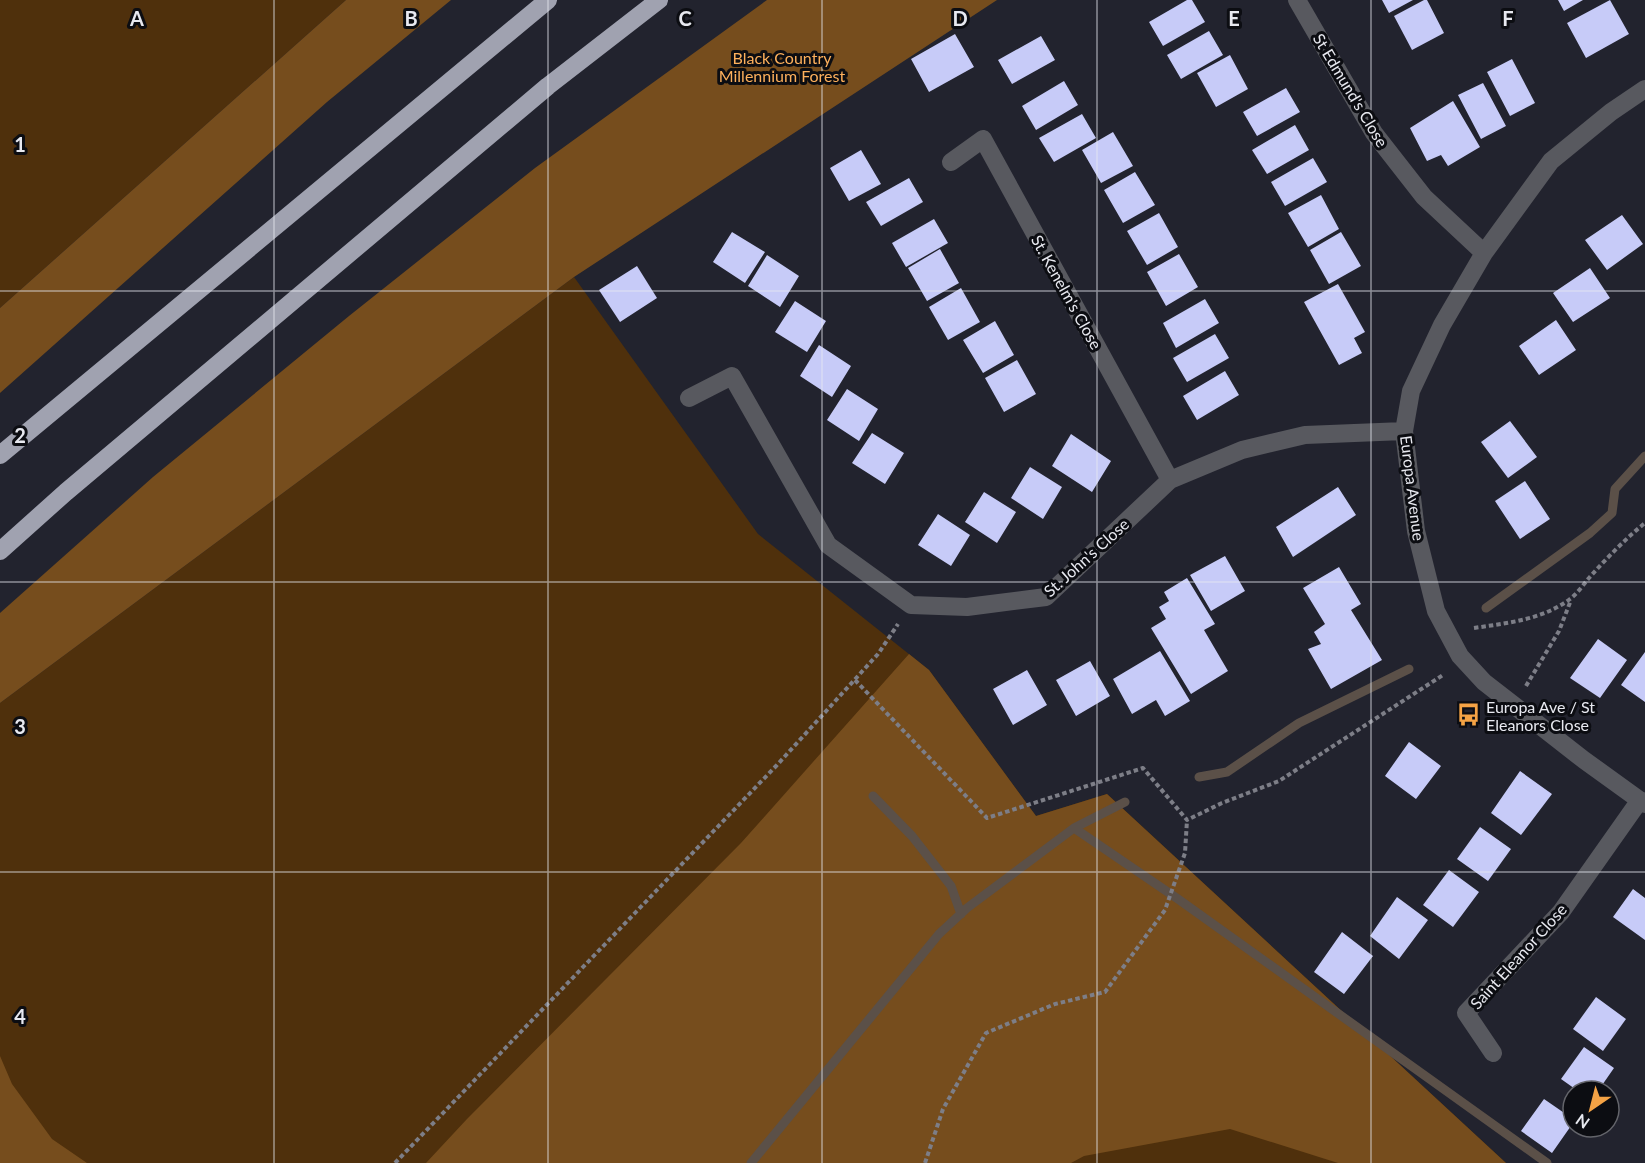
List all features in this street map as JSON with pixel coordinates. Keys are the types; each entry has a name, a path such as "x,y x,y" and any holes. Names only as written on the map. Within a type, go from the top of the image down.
{"highway":[{"path":"0,455 548,0"},
{"path":"0,551 66,492 538,93 659,0"}],"street":[{"name":"St Edmund's Close","path":"1297,0 1374,133 1424,197 1484,253"},
{"name":"Europa Avenue","path":"1642,802 1484,682 1456,649 1436,612 1416,531 1404,431 1411,391 1442,325 1484,253 1551,161 1611,112 1645,89"},
{"name":"St. Kenelm's Close","path":"951,162 983,139 1170,480"},
{"path":"689,398 732,376 828,545 911,605"},
{"name":"St. John's Close","path":"911,605 967,606 1046,597 1170,480 1242,450 1305,435 1404,431"},
{"name":"Saint Eleanor Close","path":"1493,1053 1466,1013 1561,912 1642,802"}],"path":[{"path":"1187,820 1222,803 1279,781 1441,676 1456,649 1474,627 1509,624 1544,614 1571,599 1645,523"},
{"path":"1512,704 1529,683 1559,631 1571,599"},
{"path":"395,1163 768,774 855,680 878,654 911,605"},
{"path":"855,680 987,818 1143,768 1187,820 1185,853 1165,910 1105,992 1055,1004 986,1033 943,1109 925,1163"}],"shaded area":[{"path":"0,0 346,0 0,308"},
{"path":"574,277 758,534 929,670 1036,816 1107,794 1506,1163 0,1163 0,703"}],"green space":[{"path":"346,0 451,0 327,102 0,393 0,308"},
{"name":"Black Country Millennium Forest","path":"767,0 997,0 574,277 0,703 0,613 153,477 349,316 535,168"},
{"path":"909,654 929,670 1036,816 1107,794 1506,1163 1338,1163 1230,1129 1084,1156 1071,1163 426,1163 741,843"},
{"path":"0,1056 12,1084 52,1139 87,1163 0,1163"}],"building":[{"path":"1187,0 1192,0 1205,22 1163,46 1149,22"},
{"path":"1382,0 1413,0 1389,13"},
{"path":"1427,0 1444,33 1412,50 1394,16"},
{"path":"1558,0 1583,0 1564,11"},
{"path":"1610,0 1629,34 1586,58 1567,23"},
{"path":"1209,31 1223,55 1181,79 1167,55"},
{"path":"955,34 974,67 929,92 911,59"},
{"path":"1041,36 1055,60 1012,84 998,60"},
{"path":"1230,55 1248,89 1216,107 1197,73"},
{"path":"1512,59 1535,103 1510,116 1487,72"},
{"path":"1064,81 1078,105 1036,130 1022,106"},
{"path":"1483,83 1506,126 1481,139 1458,95"},
{"path":"1286,88 1300,112 1257,136 1243,112"},
{"path":"1453,101 1480,147 1448,166 1441,155 1427,161 1410,128"},
{"path":"1082,114 1096,138 1054,162 1039,138"},
{"path":"1295,125 1309,150 1267,174 1252,150"},
{"path":"1113,132 1133,166 1101,183 1082,150"},
{"path":"861,150 881,184 849,201 830,168"},
{"path":"1313,158 1327,182 1285,206 1271,182"},
{"path":"1135,172 1155,205 1123,223 1104,190"},
{"path":"909,178 923,202 881,226 866,202"},
{"path":"1321,195 1339,229 1308,247 1288,213"},
{"path":"1159,213 1178,247 1147,265 1127,231"},
{"path":"1622,215 1643,244 1607,270 1585,240"},
{"path":"934,219 948,243 906,267 892,243"},
{"path":"732,232 765,252 745,283 713,262"},
{"path":"1341,232 1361,266 1329,284 1310,250"},
{"path":"940,249 959,283 927,301 908,268"},
{"path":"1179,254 1198,287 1166,306 1147,272"},
{"path":"767,255 799,276 780,307 748,286"},
{"path":"637,266 657,298 620,322 599,290"},
{"path":"1590,268 1610,298 1573,322 1553,293"},
{"path":"1338,284 1365,332 1354,338 1362,353 1339,365 1304,302"},
{"path":"961,288 980,322 948,340 929,307"},
{"path":"1205,299 1219,323 1176,348 1163,323"},
{"path":"795,301 826,321 807,352 775,332"},
{"path":"1556,320 1576,350 1539,375 1519,346"},
{"path":"995,321 1014,355 983,373 963,340"},
{"path":"1215,334 1229,358 1187,382 1173,358"},
{"path":"819,345 851,366 832,397 800,376"},
{"path":"1017,360 1036,394 1004,412 985,378"},
{"path":"1225,371 1239,395 1197,420 1183,396"},
{"path":"847,389 878,409 859,441 827,420"},
{"path":"1510,421 1537,457 1508,478 1481,442"},
{"path":"872,433 904,453 885,484 852,463"},
{"path":"1071,434 1111,461 1092,492 1052,466"},
{"path":"1030,467 1062,487 1043,519 1011,498"},
{"path":"1525,481 1550,519 1520,539 1495,501"},
{"path":"1338,487 1356,515 1293,557 1276,527"},
{"path":"984,492 1016,512 997,543 965,522"},
{"path":"938,514 970,535 951,566 918,545"},
{"path":"1225,556 1245,591 1211,611 1190,575"},
{"path":"1339,567 1361,604 1351,610 1382,660 1331,689 1308,649 1321,644 1314,632 1325,624 1303,588"},
{"path":"1187,578 1215,624 1204,630 1228,671 1191,694 1151,628 1166,619 1159,607 1169,601 1164,592"},
{"path":"1598,639 1627,660 1600,698 1570,678"},
{"path":"1160,651 1190,701 1165,716 1156,700 1132,714 1113,679"},
{"path":"1645,652 1645,702 1621,685"},
{"path":"1090,661 1110,696 1076,716 1056,680"},
{"path":"1027,670 1047,705 1013,725 993,689"},
{"path":"1409,742 1441,766 1416,799 1385,776"},
{"path":"1520,771 1552,794 1521,835 1491,813"},
{"path":"1480,827 1511,849 1488,881 1457,859"},
{"path":"1449,870 1479,892 1453,927 1423,905"},
{"path":"1633,889 1645,898 1645,940 1613,917"},
{"path":"1397,897 1428,920 1399,959 1370,936"},
{"path":"1342,932 1373,956 1344,994 1314,972"},
{"path":"1596,997 1626,1019 1603,1051 1573,1029"},
{"path":"1584,1047 1614,1068 1606,1079 1561,1079"},
{"path":"1544,1099 1561,1111 1562,1139 1552,1153 1521,1131"}],"waterway":[{"path":"1486,608 1590,533 1612,513 1615,489 1645,456"},
{"path":"1199,777 1227,772 1299,723 1409,669"},
{"path":"873,796 912,836 951,886 961,914"},
{"path":"751,1163 939,934 967,908 1074,828 1125,802"},
{"path":"1074,828 1178,899 1547,1163"}],"place":[{"name":"Europa Ave / St Eleanors Close","path":"1468,715"}]}
